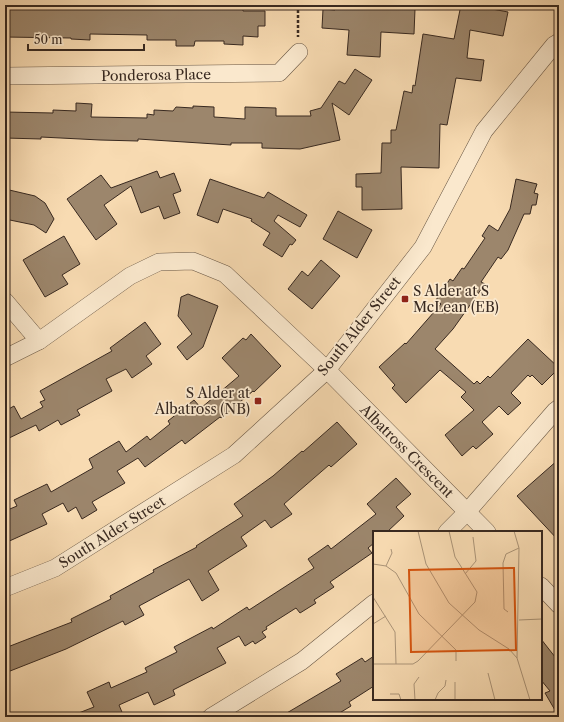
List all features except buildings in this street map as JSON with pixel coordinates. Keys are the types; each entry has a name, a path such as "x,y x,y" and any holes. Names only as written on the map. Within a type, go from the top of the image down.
{"street":[{"name":"South Alder Street","path":"5,588 54,568 234,455 327,370 423,247 484,131 554,45 559,42"},
{"name":"Ponderosa Place","path":"5,76 279,73 299,52"},
{"name":"Albatross Crescent","path":"5,358 39,341 130,276 159,262 193,261 225,274 327,370 486,531"},
{"path":"5,301 39,341"},
{"path":"449,531 559,408"},
{"path":"542,587 559,605"},
{"path":"210,717 302,661 373,604"}],"path":[{"path":"298,5 299,52"}],"place":[{"name":"S Alder at S McLean (EB)","path":"405,299"},
{"name":"S Alder at Albatross (NB)","path":"258,401"}]}
